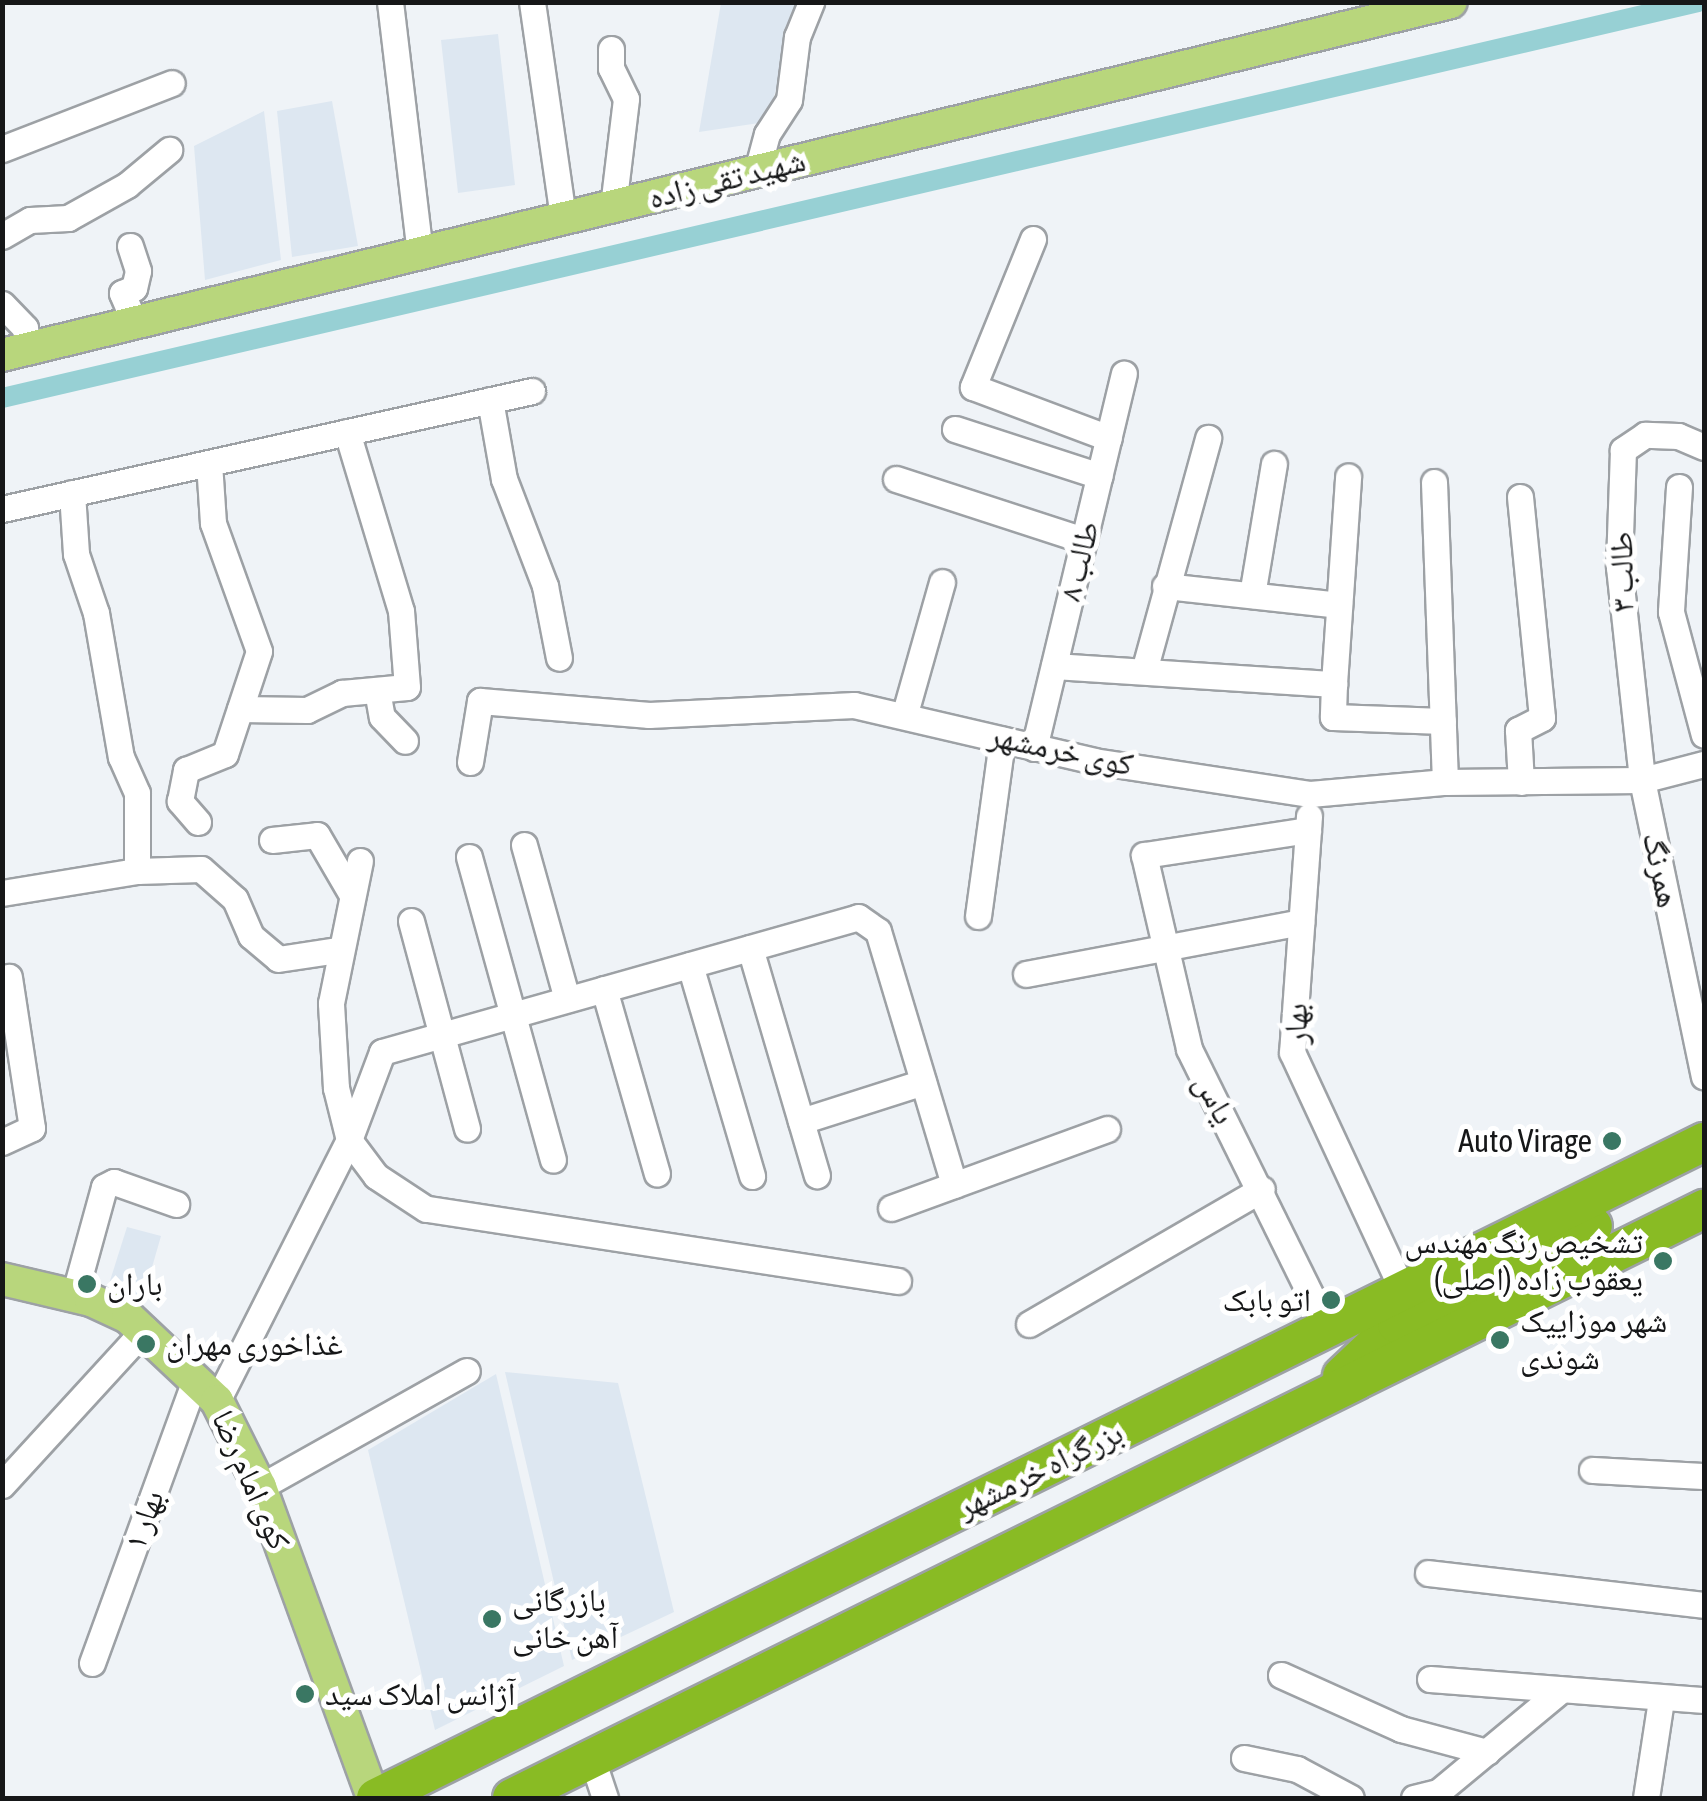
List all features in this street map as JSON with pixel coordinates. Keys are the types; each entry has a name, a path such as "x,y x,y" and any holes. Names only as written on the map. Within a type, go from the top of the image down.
{"highway":[{"name":"بزرگراه خرمشهر","path":"512,1798 1315,1402 1640,1174 1704,1142"},
{"name":"بزرگراه خرمشهر","path":"375,1798 1403,1290 1489,1280 1704,1208"}],"main road":[{"name":"شهید تقی زاده","path":"15,352 1451,2"},
{"name":"کوی امام رضا","path":"2,1279 74,1296 145,1329 207,1389 260,1486 375,1798"}],"street":[{"path":"390,2 420,253"},
{"path":"532,2 563,218"},
{"path":"757,171 768,134 789,100 797,37 811,2"},
{"path":"611,48 611,68 626,99 614,206"},
{"path":"2,149 172,83"},
{"path":"2,236 30,220 68,218 126,185 169,150"},
{"path":"1033,239 974,387 1108,438"},
{"path":"130,246 138,272 134,288 122,293 135,322"},
{"path":"2,304 25,328 15,352"},
{"name":"طالب ۸","path":"1034,748 1124,374"},
{"path":"2,509 532,391"},
{"path":"490,400 504,479 545,586 560,658"},
{"path":"955,429 1100,476"},
{"path":"240,709 307,710 342,693 407,687 401,611 347,432"},
{"name":"طالب ۳","path":"1642,780 1620,598 1623,450 1645,435 1678,436 1704,447"},
{"path":"1144,671 1164,586 1208,438"},
{"path":"198,822 180,801 186,770 225,754 259,652 213,523 209,462"},
{"path":"1252,596 1274,464"},
{"path":"1348,476 1333,717 1443,721"},
{"path":"896,479 1084,540"},
{"path":"1434,482 1444,782"},
{"path":"1679,487 1671,612 1704,735"},
{"path":"72,494 76,554 96,613 121,757 137,793 137,871"},
{"path":"1520,497 1542,718 1518,730 1520,782"},
{"path":"905,714 942,582"},
{"path":"1164,586 1339,605"},
{"path":"1054,666 1334,684"},
{"path":"377,690 382,718 405,740"},
{"name":"کوی خرمشهر","path":"470,762 480,700 649,714 854,704 1034,748 1310,794 1444,782 1642,780 1704,764"},
{"path":"978,916 1002,740"},
{"name":"همرنگ","path":"1642,780 1704,1077"},
{"name":"بهار","path":"1310,794 1292,1052 1403,1290"},
{"name":"یاس","path":"1308,830 1144,855 1189,1048 1328,1328"},
{"path":"272,840 317,835 352,896"},
{"path":"524,845 567,1000"},
{"path":"469,856 553,1160"},
{"path":"360,861 338,950 334,1060 349,1140 376,1176 426,1209 898,1281"},
{"path":"2,893 137,871 202,869 235,898 251,936 278,958 338,950"},
{"path":"443,1034 858,917 878,931 954,1185"},
{"path":"412,921 466,1129"},
{"path":"1026,974 1301,922"},
{"path":"750,948 817,1175"},
{"path":"690,966 752,1176"},
{"path":"2,1142 32,1128 9,978"},
{"path":"604,989 657,1174"},
{"name":"بهار ۱","path":"92,1663 207,1389 349,1140 382,1052 443,1034"},
{"path":"801,1121 923,1082"},
{"path":"892,1208 1107,1128"},
{"path":"74,1296 104,1186 114,1182 176,1204"},
{"path":"1029,1324 1262,1189"},
{"path":"3,1484 145,1329"},
{"path":"260,1486 468,1371"},
{"path":"1592,1470 1704,1476"},
{"path":"1428,1573 1704,1605"},
{"path":"1281,1674 1401,1729 1488,1752"},
{"path":"1430,1678 1662,1700 1704,1700"},
{"path":"1414,1798 1438,1792 1562,1690"},
{"path":"1646,1798 1662,1700"},
{"path":"1244,1758 1297,1769 1351,1798"},
{"path":"592,1759 606,1798"}],"shaded area":[{"path":"721,3 802,4 766,122 699,132"},
{"path":"498,34 515,185 458,193 441,40"},
{"path":"332,101 358,246 292,257 277,111"},
{"path":"264,111 281,260 205,280 194,146"},
{"path":"127,1227 161,1236 142,1302 109,1284"},
{"path":"505,1372 618,1383 674,1612 572,1660"},
{"path":"496,1374 564,1666 435,1730 368,1450"}],"waterway":[{"path":"2,398 1698,2"}],"place":[{"name":"Auto Virage","path":"1612,1141"},
{"name":"تشخیص رنگ مهندس یعقوب زاده (اصلی)","path":"1663,1261"},
{"name":"باران","path":"87,1284"},
{"name":"اتو بابک","path":"1331,1300"},
{"name":"شهر موزاییک شوندی","path":"1500,1340"},
{"name":"غذاخوری مهران","path":"146,1344"},
{"name":"بازرگانی آهن خانی","path":"492,1619"},
{"name":"آژانس املاک سید","path":"305,1694"}]}
